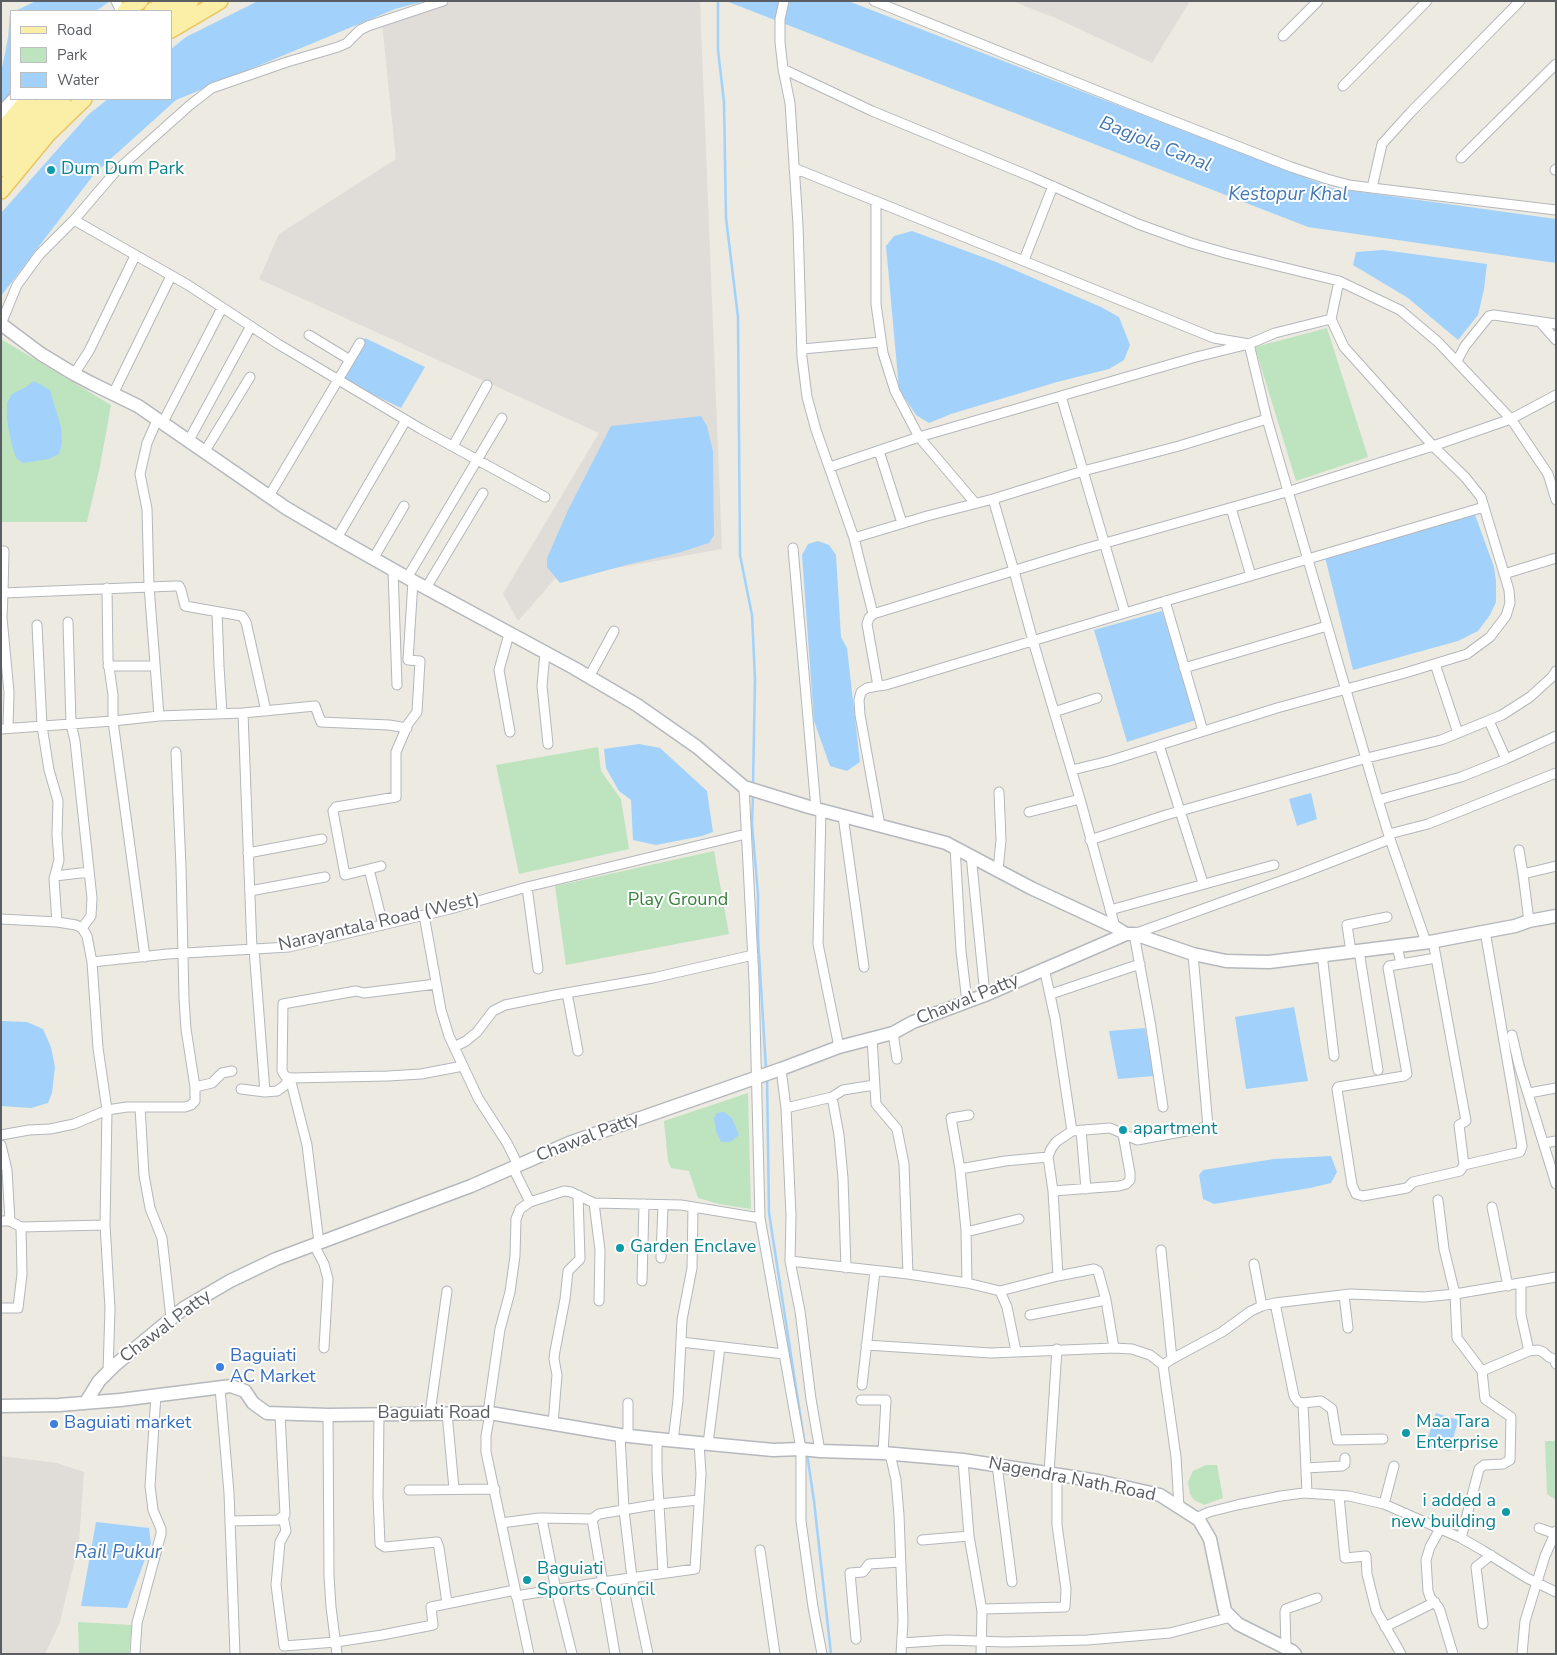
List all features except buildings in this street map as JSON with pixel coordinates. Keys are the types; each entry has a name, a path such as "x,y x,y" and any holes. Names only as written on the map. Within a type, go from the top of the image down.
{"main road":[{"path":"126,10 140,1"},
{"path":"154,10 169,1"},
{"path":"172,12 191,1"},
{"path":"172,29 220,1"},
{"path":"1,131 27,100"},
{"path":"1,150 46,100"},
{"path":"1,169 62,100"},
{"path":"1,190 42,141 83,100"}],"street":[{"path":"443,1 368,26 338,47 287,62 212,88 116,170 74,220 39,255 17,285 1,324 41,354 74,374 138,406 161,420 269,496 337,538 637,705 690,742 744,787 818,810 946,843 1031,888 1130,934 1193,954 1226,961 1269,962 1430,942 1515,926 1556,916"},
{"path":"784,1 780,19 780,42 790,103 802,349 807,397 816,430 854,538 873,614"},
{"path":"874,1 1145,110 1291,166 1349,185 1556,210"},
{"path":"1283,36 1318,1"},
{"path":"1343,86 1427,1"},
{"path":"1372,188 1382,144 1520,1"},
{"path":"1461,158 1556,64"},
{"path":"783,69 872,111 1053,186 1138,224 1229,254 1340,281 1400,310 1438,342 1511,420 1548,474 1556,500"},
{"path":"1,113 13,100"},
{"path":"794,168 1214,338 1249,344"},
{"path":"1024,260 1053,186"},
{"path":"876,201 876,304 883,353 895,391 920,437 975,503"},
{"path":"74,220 171,276 406,420 545,497"},
{"path":"74,374 89,351 135,256"},
{"path":"112,394 171,276"},
{"path":"1072,770 1277,708 1346,690 1467,654 1490,636 1506,616 1510,603 1509,596 1480,497 1466,477 1433,446 1344,347 1331,320 1340,281"},
{"path":"159,716 149,586 148,517 140,474 147,443 222,308"},
{"path":"1457,361 1465,346 1489,316 1494,315 1556,324"},
{"path":"830,467 920,437 1196,357 1249,344 1276,333 1331,320"},
{"path":"1541,323 1556,340"},
{"path":"189,440 251,326"},
{"path":"309,335 350,360"},
{"path":"802,349 881,342"},
{"path":"269,496 360,343"},
{"path":"1249,344 1267,419 1290,491 1378,800 1436,958 1466,1121 1459,1125 1464,1165 1460,1172 1413,1182 1407,1188 1379,1195 1363,1196 1356,1194 1352,1185 1337,1089 1338,1087 1406,1075 1388,968 1389,966 1436,958"},
{"path":"206,451 250,377"},
{"path":"453,446 487,385"},
{"path":"1061,396 1125,612"},
{"path":"878,686 867,624 873,614 1104,543 1290,491 1433,446 1511,420 1556,396"},
{"path":"381,866 345,874 334,809 336,807 396,797 396,752 417,712 420,661 408,660 410,580 502,418"},
{"path":"854,538 993,499 1083,471 1179,446 1267,419"},
{"path":"337,538 406,420"},
{"path":"879,451 902,524"},
{"path":"426,588 483,493"},
{"path":"993,499 1072,770 1115,927"},
{"path":"373,559 404,506"},
{"path":"880,826 860,715 859,700 861,692 867,688 886,685 1125,612 1484,507"},
{"path":"1231,508 1251,576"},
{"path":"793,548 818,810 818,944 839,1047"},
{"path":"1,551 4,551 2,618 9,692 5,728 159,716 243,713 315,706 321,722 389,725 407,728"},
{"path":"1504,574 1556,558"},
{"path":"393,570 397,685"},
{"path":"3,594 179,586 186,606 242,616 245,619 266,711"},
{"path":"108,588 108,666 113,721 145,957"},
{"path":"1165,601 1203,731"},
{"path":"217,612 222,714"},
{"path":"68,622 70,724 76,741 92,908 91,916 82,928"},
{"path":"37,625 42,726 49,770 58,801 58,860 55,876 57,922"},
{"path":"1184,668 1327,626"},
{"path":"589,678 614,631"},
{"path":"509,634 499,670 510,732"},
{"path":"545,653 542,686 548,744"},
{"path":"1435,664 1458,734"},
{"path":"108,666 155,666"},
{"path":"1090,840 1181,811 1366,758 1441,740 1458,734 1502,715 1530,697 1556,671"},
{"path":"1054,712 1097,698"},
{"path":"243,713 253,949 265,1092"},
{"path":"1490,721 1506,759"},
{"path":"1378,800 1461,777 1556,736"},
{"path":"1159,745 1203,883"},
{"path":"1,1135 74,1124 107,1110 191,1105 195,1101 195,1087 186,1030 176,752"},
{"path":"1130,934 1300,874 1556,773"},
{"path":"744,787 753,955 760,1218 801,1449 801,1521 822,1654"},
{"path":"998,870 1001,840 1000,792"},
{"path":"1029,812 1080,799"},
{"path":"843,816 864,967"},
{"name":"Narayantala Road (West)","path":"92,962 183,953 289,947 746,834"},
{"path":"248,853 322,839"},
{"path":"955,847 961,951 967,1002"},
{"path":"1519,850 1530,921"},
{"path":"971,855 985,995"},
{"path":"1110,910 1274,865"},
{"path":"1523,874 1556,866"},
{"path":"369,869 382,925"},
{"path":"55,876 89,872"},
{"path":"250,891 325,877"},
{"path":"527,887 538,969"},
{"path":"424,915 436,984 454,1048 478,1098 507,1143 530,1202"},
{"path":"1378,1070 1355,952 1347,925 1387,917"},
{"path":"1,919 76,925 82,928 87,936 92,962 98,1048 107,1110 106,1225 110,1308 108,1372"},
{"path":"1464,1165 1520,1152 1522,1146 1485,932"},
{"path":"1130,934 1140,964 1163,1107"},
{"name":"Chawal Patty","path":"86,1402 99,1381 108,1372 170,1318 230,1281 276,1260 471,1186 569,1143 779,1070 839,1047 893,1033 913,1022 985,995 1044,968 1130,934"},
{"path":"1397,946 1401,964"},
{"path":"1058,1276 1053,1191 1048,1157 1056,1142 1076,1131 1110,1128 1137,1140 1208,1127 1193,954"},
{"path":"1322,954 1334,1056"},
{"path":"454,1048 477,1032 493,1011 505,1005 653,978 753,955"},
{"path":"1051,994 1140,964"},
{"path":"1044,968 1051,994 1086,1189"},
{"path":"436,984 364,993 356,991 283,1004 282,1071 285,1076 290,1078 388,1076 421,1074 463,1066"},
{"path":"567,993 578,1051"},
{"path":"893,1033 897,1059"},
{"path":"1512,1035 1519,1065 1556,1183"},
{"path":"872,1038 876,1104 897,1129 904,1164 908,1274"},
{"path":"779,1070 786,1108 791,1215 790,1261 800,1311 820,1451"},
{"path":"195,1087 212,1083 222,1073 232,1071"},
{"path":"241,1089 278,1092 290,1078"},
{"path":"290,1078 308,1150 317,1244 328,1279 324,1348"},
{"path":"786,1108 832,1096 843,1090 874,1085"},
{"path":"1529,1093 1556,1088"},
{"path":"832,1096 839,1135 843,1178 846,1268"},
{"path":"140,1107 144,1175 150,1208 162,1238 170,1318"},
{"path":"968,1283 966,1232 960,1169 951,1118 969,1115"},
{"path":"1053,1191 1126,1184 1130,1180 1130,1173 1123,1134"},
{"path":"1544,1143 1556,1141"},
{"path":"1,1145 7,1170 5,1221 22,1227 106,1225"},
{"path":"960,1169 1006,1161 1048,1157"},
{"path":"529,1654 486,1452 486,1436 500,1329 512,1283 516,1219 520,1209 530,1202 564,1191 571,1192 594,1203 681,1205 760,1218"},
{"path":"553,1424 557,1375 554,1359 568,1271 580,1259 578,1195"},
{"path":"1438,1200 1444,1249 1455,1294 1457,1338 1482,1371 1485,1399 1511,1417 1511,1455 1508,1463 1484,1466 1479,1469 1461,1538"},
{"path":"594,1203 600,1250 599,1301"},
{"path":"642,1281 644,1204"},
{"path":"661,1258 663,1205"},
{"path":"674,1441 684,1307 692,1268 693,1207"},
{"path":"1492,1207 1508,1286"},
{"path":"966,1232 1019,1219"},
{"path":"1,1308 18,1308 22,1274 22,1227"},
{"path":"1161,1250 1172,1359"},
{"path":"790,1261 908,1274 968,1283 1000,1291 1058,1276 1096,1269 1106,1300 1114,1348"},
{"path":"1254,1264 1262,1306"},
{"path":"862,1385 875,1271"},
{"path":"1163,1365 1222,1332 1251,1311 1275,1303 1344,1295 1424,1297 1508,1286 1556,1277"},
{"path":"1521,1284 1521,1315 1529,1351"},
{"path":"430,1414 447,1291"},
{"path":"1000,1291 1007,1307 1016,1351"},
{"path":"1344,1295 1348,1328"},
{"path":"1030,1315 1106,1300"},
{"path":"1275,1303 1294,1396 1298,1402 1321,1401 1332,1409 1337,1440 1383,1439"},
{"path":"681,1342 784,1354"},
{"path":"866,1345 991,1353 1114,1348 1132,1349 1150,1355 1163,1365 1176,1457 1179,1507"},
{"path":"280,1414 285,1511 283,1516 286,1531 280,1542 276,1585 284,1646 382,1636 432,1625 431,1607 448,1603 516,1593 556,1590 695,1569 704,1443 720,1347"},
{"path":"982,1609 1065,1607 1066,1589 1057,1525 1053,1474 1057,1349"},
{"path":"1482,1371 1529,1351 1538,1350 1554,1358 1556,1364"},
{"name":"Baguiati Road","path":"1,1406 59,1405 120,1400 231,1386 245,1392 253,1403 267,1413 328,1415 489,1413 624,1435 674,1441 773,1450 801,1449 820,1451"},
{"path":"220,1388 231,1521 230,1552 236,1654"},
{"path":"135,1654 137,1622 162,1534 152,1510 150,1486 156,1395"},
{"name":"Baguiati Road","path":"1,1400 86,1402"},
{"path":"861,1400 886,1400 887,1453 896,1480 899,1514 903,1621 901,1654"},
{"path":"628,1403 624,1435 624,1510 632,1578 648,1654"},
{"path":"1303,1403 1307,1493"},
{"path":"447,1413 454,1489"},
{"path":"379,1414 378,1497 380,1544 384,1547 437,1542 440,1548 448,1603"},
{"path":"328,1415 329,1576 337,1654"},
{"path":"657,1439 663,1573"},
{"name":"Nagendra Nath Road","path":"820,1451 887,1453 963,1460 1098,1481 1160,1495 1196,1518 1210,1539 1225,1612 1231,1617"},
{"path":"1306,1468 1342,1466 1345,1464 1345,1458"},
{"path":"963,1460 969,1536 982,1609 981,1654"},
{"path":"997,1465 1012,1582"},
{"path":"1384,1504 1394,1466"},
{"path":"409,1490 495,1489"},
{"path":"1196,1518 1209,1512 1237,1505 1307,1493 1339,1496 1384,1504 1461,1538 1537,1583 1556,1592"},
{"path":"1339,1496 1344,1558 1366,1556 1370,1592 1376,1610 1401,1654"},
{"path":"501,1523 541,1518 592,1519 599,1514 659,1504 699,1500"},
{"path":"231,1521 278,1520 283,1516"},
{"path":"541,1518 572,1654"},
{"path":"592,1519 615,1654"},
{"path":"1522,1654 1525,1621 1545,1556 1555,1533 1539,1528"},
{"path":"1440,1529 1430,1547 1426,1560 1428,1591 1441,1614 1453,1654"},
{"path":"922,1540 969,1536"},
{"path":"760,1550 775,1654"},
{"path":"1483,1624 1476,1566 1491,1555"},
{"path":"856,1639 850,1573 863,1572 869,1564 900,1562"},
{"path":"1291,1651 1285,1612 1289,1608 1317,1598"},
{"path":"1385,1627 1435,1602"},
{"path":"902,1643 947,1640 1005,1642 1087,1640 1170,1633 1231,1617 1238,1624 1291,1651"}],"shaded area":[{"path":"455,1 700,1 722,549 555,579 518,621 503,594 599,433 259,279 279,234 396,159 382,24"},
{"path":"1012,1 1190,1 1152,63 1058,19"},
{"path":"1,1456 57,1463 84,1472 79,1542 60,1622 45,1654 1,1654"}],"green space":[{"path":"1327,328 1368,457 1296,481 1255,347"},
{"path":"1,339 111,405 87,522 1,522"},
{"path":"598,747 601,771 621,799 629,849 519,874 496,765"},
{"name":"Play Ground","path":"714,851 729,934 566,965 555,886"},
{"path":"748,1093 751,1209 719,1204 698,1198 689,1171 671,1168 668,1161 664,1121"},
{"path":"1545,1441 1556,1441 1556,1500 1547,1494"},
{"path":"1206,1465 1217,1465 1223,1498 1204,1505 1194,1500 1190,1494 1188,1482 1193,1471"},
{"path":"78,1622 132,1625 129,1653 79,1654"}],"water":[{"path":"36,1 110,1 97,10 17,10"},
{"path":"258,1 425,1 395,9 176,100 95,173 1,296 1,213 89,114 107,100 172,100 172,48 186,37"},
{"name":"Kestopur Khal","path":"726,1 848,1 1332,188 1556,219 1556,263 1308,227"},
{"path":"10,13 10,98 1,104 1,73 8,38"},
{"path":"912,231 996,262 1101,307 1119,317 1130,345 1124,360 1109,369 1057,382 951,414 929,423 916,415 899,389 886,246 894,236"},
{"path":"1383,250 1487,264 1478,315 1458,340 1408,298 1353,265 1356,252"},
{"path":"365,338 425,367 401,408 341,379"},
{"path":"34,381 50,390 61,427 62,443 59,454 49,459 23,463 16,458 11,442 7,420 7,403 12,394"},
{"path":"701,416 707,426 713,451 714,535 709,543 678,553 560,583 547,567 547,558 569,508 611,426"},
{"path":"1474,512 1494,567 1496,581 1496,602 1490,615 1478,631 1458,641 1353,670 1325,557"},
{"path":"818,541 829,545 836,555 841,637 847,648 860,762 847,771 830,766 814,721 802,555 808,544"},
{"path":"1162,611 1196,720 1127,742 1094,630"},
{"path":"639,744 660,748 707,791 713,832 656,845 633,840 631,800 619,791 606,768 604,749"},
{"path":"1311,793 1317,819 1297,826 1289,799"},
{"path":"1294,1007 1308,1081 1246,1089 1235,1017"},
{"path":"1,1021 27,1022 43,1029 51,1047 55,1067 52,1093 48,1103 31,1108 1,1106"},
{"path":"1145,1028 1154,1076 1118,1079 1109,1031"},
{"path":"724,1112 732,1118 739,1135 730,1142 721,1142 716,1131 714,1118 717,1113"},
{"path":"1331,1156 1337,1172 1331,1183 1214,1204 1203,1199 1199,1175 1203,1170 1274,1159"},
{"path":"1436,1413 1458,1420 1450,1451 1425,1446"},
{"name":"Rail Pukur","path":"96,1522 149,1528 151,1543 127,1608 81,1606"}],"waterway":[{"path":"718,1 718,50 724,102 726,218 738,317 740,555 752,615 755,679 753,785"},
{"path":"753,793 752,824 758,894 758,937 766,1069"},
{"path":"767,1077 769,1213 805,1446"},
{"path":"807,1454 831,1654"}],"place":[{"name":"Dum Dum Park","path":"51,170"},
{"name":"apartment","path":"1123,1130"},
{"name":"Garden Enclave","path":"620,1248"},
{"name":"Baguiati AC Market","path":"220,1367"},
{"name":"Baguiati market","path":"54,1424"},
{"name":"Maa Tara Enterprise","path":"1406,1433"},
{"name":"i added a new building","path":"1506,1512"},
{"name":"Baguiati Sports Council","path":"527,1580"}],"water label":[{"name":"Bagjola Canal","path":"1155,145"}]}
